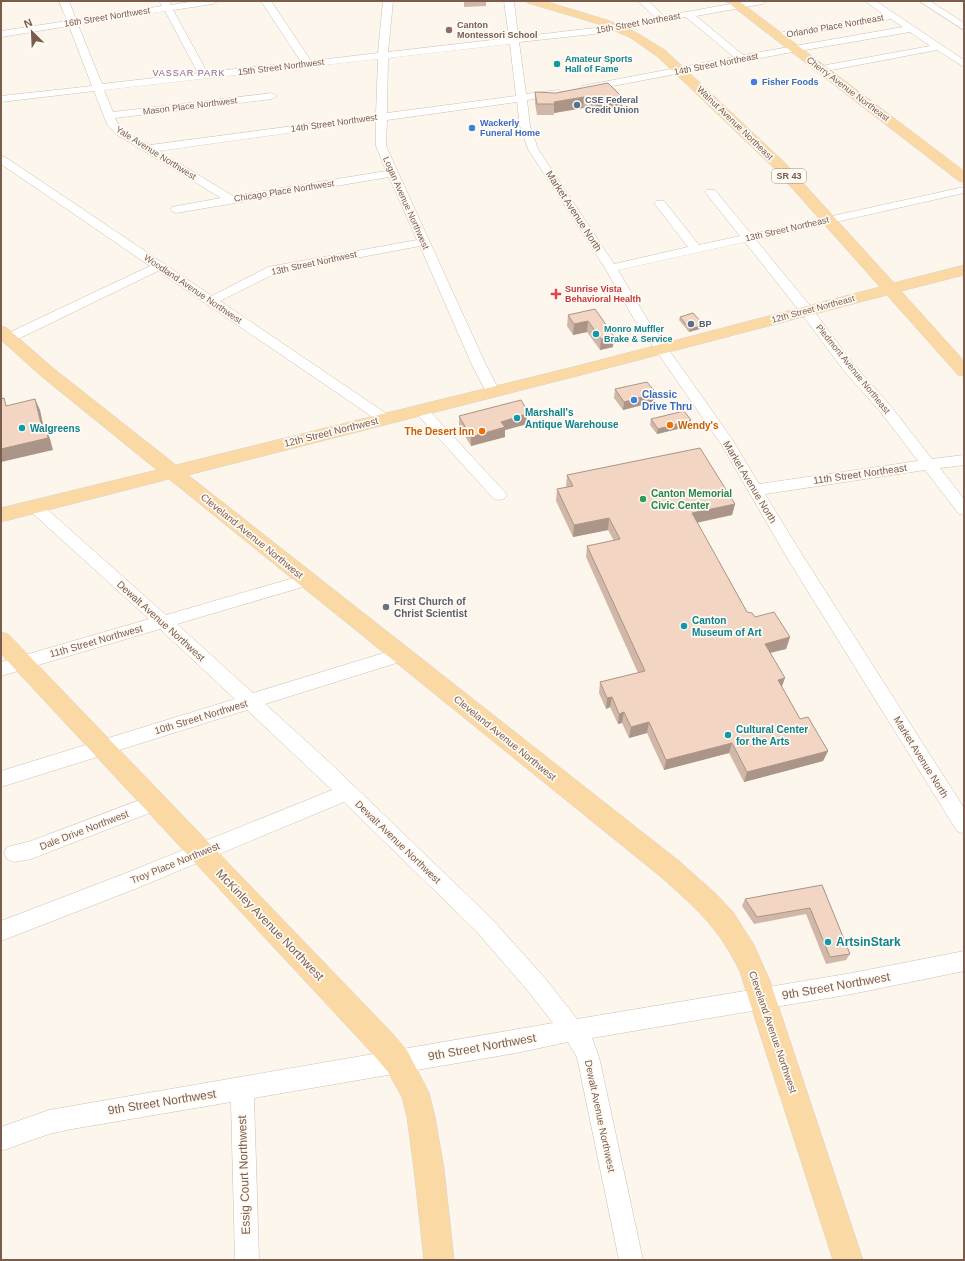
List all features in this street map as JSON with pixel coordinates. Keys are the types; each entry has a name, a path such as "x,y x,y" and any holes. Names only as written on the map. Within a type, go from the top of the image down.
{"main road":[{"name":"Walnut Avenue Northeast","path":"532,1 588,16 618,27 654,47 758,144 829,220 964,371"},
{"name":"Cherry Avenue Northeast","path":"734,3 964,178"},
{"name":"12th Street Northeast","path":"662,349 806,310 964,270"},
{"name":"Cleveland Avenue Northwest","path":"5,335 48,372 172,472 670,869 702,897 725,922 748,960 764,999 848,1260"},
{"name":"12th Street Northwest","path":"1,515 662,349"},
{"name":"McKinley Avenue Northwest","path":"1,640 12,666 102,747 398,1062 416,1093 422,1117 439,1260"}],"street":[{"name":"Yale Avenue Northwest","path":"64,1 108,116 115,128 232,200"},
{"name":"16th Street Northwest","path":"1,34 72,23 166,4 213,1"},
{"path":"266,1 308,64"},
{"name":"Logan Avenue Northwest","path":"388,1 383,55 380,146 479,366 493,392"},
{"name":"Market Avenue North","path":"509,1 526,131 533,149 611,268 631,303 723,437 803,570 964,825"},
{"path":"643,1 662,19"},
{"name":"15th Street Northeast","path":"514,40 618,27 688,14 734,3 762,1"},
{"path":"870,1 964,64"},
{"path":"924,1 964,27"},
{"path":"166,4 204,76"},
{"path":"688,14 742,59"},
{"name":"Orlando Place Northeast","path":"778,36 892,16"},
{"name":"14th Street Northeast","path":"521,99 911,29"},
{"name":"15th Street Northwest","path":"1,99 98,89 191,86 204,76 514,40"},
{"path":"821,69 939,47"},
{"path":"191,86 196,106"},
{"name":"Mason Place Northwest","path":"108,116 272,96"},
{"name":"14th Street Northwest","path":"148,148 521,99"},
{"name":"Woodland Avenue Northwest","path":"1,159 385,418"},
{"name":"Chicago Place Northwest","path":"176,209 392,173"},
{"name":"13th Street Northeast","path":"611,268 964,190"},
{"name":"Piedmont Avenue Northeast","path":"711,192 806,310 849,368 884,407 964,510"},
{"path":"660,203 696,249"},
{"name":"13th Street Northwest","path":"211,301 272,270 423,242"},
{"path":"5,335 159,266"},
{"path":"421,410 499,495"},
{"name":"11th Street Northeast","path":"755,490 870,472 964,460"},
{"name":"Dewalt Avenue Northwest","path":"34,506 250,701 347,792 484,925 536,984 584,1046 588,1057 631,1260"},
{"name":"11th Street Northwest","path":"12,666 307,580"},
{"name":"10th Street Northwest","path":"1,779 400,655"},
{"name":"Troy Place Northwest","path":"1,932 201,853 347,792"},
{"name":"Dale Drive Northwest","path":"14,853 31,850 153,803"},
{"name":"9th Street Northwest","path":"1,1139 49,1122 72,1117 516,1042 572,1030 764,999 964,961"},
{"name":"Essig Court Northwest","path":"242,1089 247,1260"}],"building":[{"path":"608,83 623,98 596,103 584,97 554,102 555,104 537,104 535,92 556,93"},
{"path":"595,309 614,336 601,339 588,321 574,324 568,315"},
{"name":"BP","path":"693,313 704,325 690,329 680,317"},
{"path":"647,382 656,393 624,402 615,389"},
{"name":"Walgreens","path":"4,398 6,406 35,399 42,428 46,427 48,438 1,449 1,399"},
{"path":"521,400 527,410 525,410 527,414 501,422 505,427 471,437 459,416"},
{"path":"684,411 691,420 658,429 651,419"},
{"path":"700,448 735,504 692,513 747,612 752,613 755,617 774,612 790,637 765,644 785,678 778,680 800,719 808,717 828,751 747,772 732,743 666,760 649,722 631,727 624,712 619,714 612,697 607,698 600,682 645,671 587,546 620,539 609,518 574,525 557,489 573,486 567,475"},
{"name":"ArtsinStark","path":"822,885 850,954 830,957 810,908 757,917 745,899"}],"place":[{"name":"Canton Montessori School","path":"449,30"},
{"name":"Amateur Sports Hall of Fame","path":"557,64"},
{"name":"Fisher Foods","path":"754,82"},
{"name":"CSE Federal Credit Union","path":"577,105"},
{"name":"Wackerly Funeral Home","path":"472,128"},
{"name":"Sunrise Vista Behavioral Health","path":"556,294"},
{"name":"BP","path":"691,324"},
{"name":"Monro Muffler Brake & Service","path":"596,334"},
{"name":"Classic Drive Thru","path":"634,400"},
{"name":"Marshall's Antique Warehouse","path":"517,418"},
{"name":"Wendy's","path":"670,425"},
{"name":"Walgreens","path":"22,428"},
{"name":"The Desert Inn","path":"482,431"},
{"name":"Canton Memorial Civic Center","path":"643,499"},
{"name":"First Church of Christ Scientist","path":"386,607"},
{"name":"Canton Museum of Art","path":"684,626"},
{"name":"Cultural Center for the Arts","path":"728,735"},
{"name":"ArtsinStark","path":"828,942"}],"district":[{"name":"VASSAR PARK","path":"189,73"}]}
